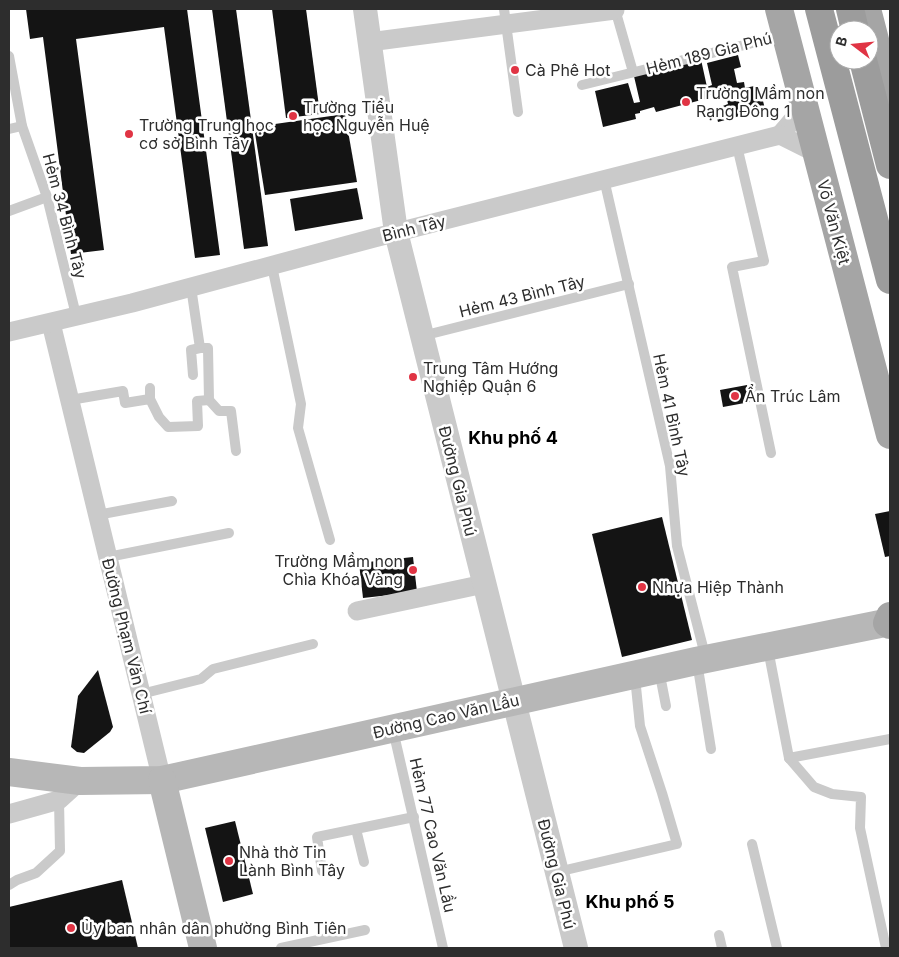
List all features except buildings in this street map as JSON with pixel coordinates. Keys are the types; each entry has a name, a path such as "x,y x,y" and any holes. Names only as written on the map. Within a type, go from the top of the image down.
{"highway":[{"path":"819,9 890,280"},
{"path":"866,70 890,165"}],"main road":[{"name":"Võ Văn Kiệt","path":"779,9 890,436"},
{"path":"868,9 890,98"},
{"name":"Đường Cao Văn Lầu","path":"9,772 80,781 162,780 647,671 889,622"},
{"name":"Đường Phạm Văn Chí","path":"162,780 203,948"}],"street":[{"name":"Đường Gia Phú","path":"365,9 396,232 576,948"},
{"name":"Hẻm 189 Gia Phú","path":"369,42 505,16 615,9"},
{"path":"804,107 780,135 816,153"},
{"name":"Bình Tây","path":"9,332 52,323 76,315 272,266 396,232 780,135"},
{"name":"Đường Phạm Văn Chí","path":"52,323 162,780"},
{"path":"357,610 484,584"},
{"path":"9,814 59,800 80,781"}],"lane":[{"name":"Hẻm 189 Gia Phú","path":"615,9 633,72"},
{"path":"505,16 518,112"},
{"name":"Hẻm 189 Gia Phú","path":"582,84 786,35"},
{"name":"Hẻm 34 Bình Tây","path":"9,56 22,126 47,197 76,315"},
{"path":"9,129 22,126"},
{"path":"737,146 764,261 732,267 771,453"},
{"name":"Hẻm 41 Bình Tây","path":"604,179 670,466 677,546 701,660 711,749"},
{"path":"9,211 47,197"},
{"path":"272,266 301,404 298,428 330,540"},
{"name":"Hẻm 43 Bình Tây","path":"422,336 629,284"},
{"path":"191,287 200,348"},
{"path":"193,375 191,350 208,348 209,400 220,411 231,411 236,451"},
{"path":"150,388 150,399 159,417 168,427 198,426 197,401 209,400"},
{"path":"70,400 123,390 125,403 150,399"},
{"path":"97,515 172,501"},
{"path":"108,557 229,533"},
{"path":"141,694 202,679 213,669 313,644"},
{"path":"767,646 788,758 814,787 832,794 860,797 860,828 886,948"},
{"path":"647,671 666,706"},
{"path":"557,872 677,844 640,726 647,671"},
{"name":"Hẻm 77 Cao Văn Lầu","path":"393,728 443,948"},
{"path":"788,758 890,739"},
{"path":"9,885 36,873 60,851 59,800"},
{"path":"322,871 317,836 414,817"},
{"path":"356,829 364,862"},
{"path":"752,844 777,948"},
{"path":"281,948 365,930"},
{"path":"719,935 722,948"}],"place":[{"name":"Cà Phê Hot","path":"515,70"},
{"name":"Trường Mầm non Rạng Đông 1","path":"686,102"},
{"name":"Trường Tiểu học Nguyễn Huệ","path":"293,116"},
{"name":"Trường Trung học cơ sở Bình Tây","path":"129,134"},
{"name":"Trung Tâm Hướng Nghiệp Quận 6","path":"413,377"},
{"name":"Ẩn Trúc Lâm","path":"735,396"},
{"name":"Trường Mầm non Chìa Khóa Vàng","path":"413,570"},
{"name":"Nhựa Hiệp Thành","path":"642,587"},
{"name":"Nhà thờ Tin Lành Bình Tây","path":"229,861"},
{"name":"Ủy ban nhân dân phường Bình Tiên","path":"71,928"}],"district":[{"name":"Khu phố 4","path":"513,438"},
{"name":"Khu phố 5","path":"630,902"}]}
